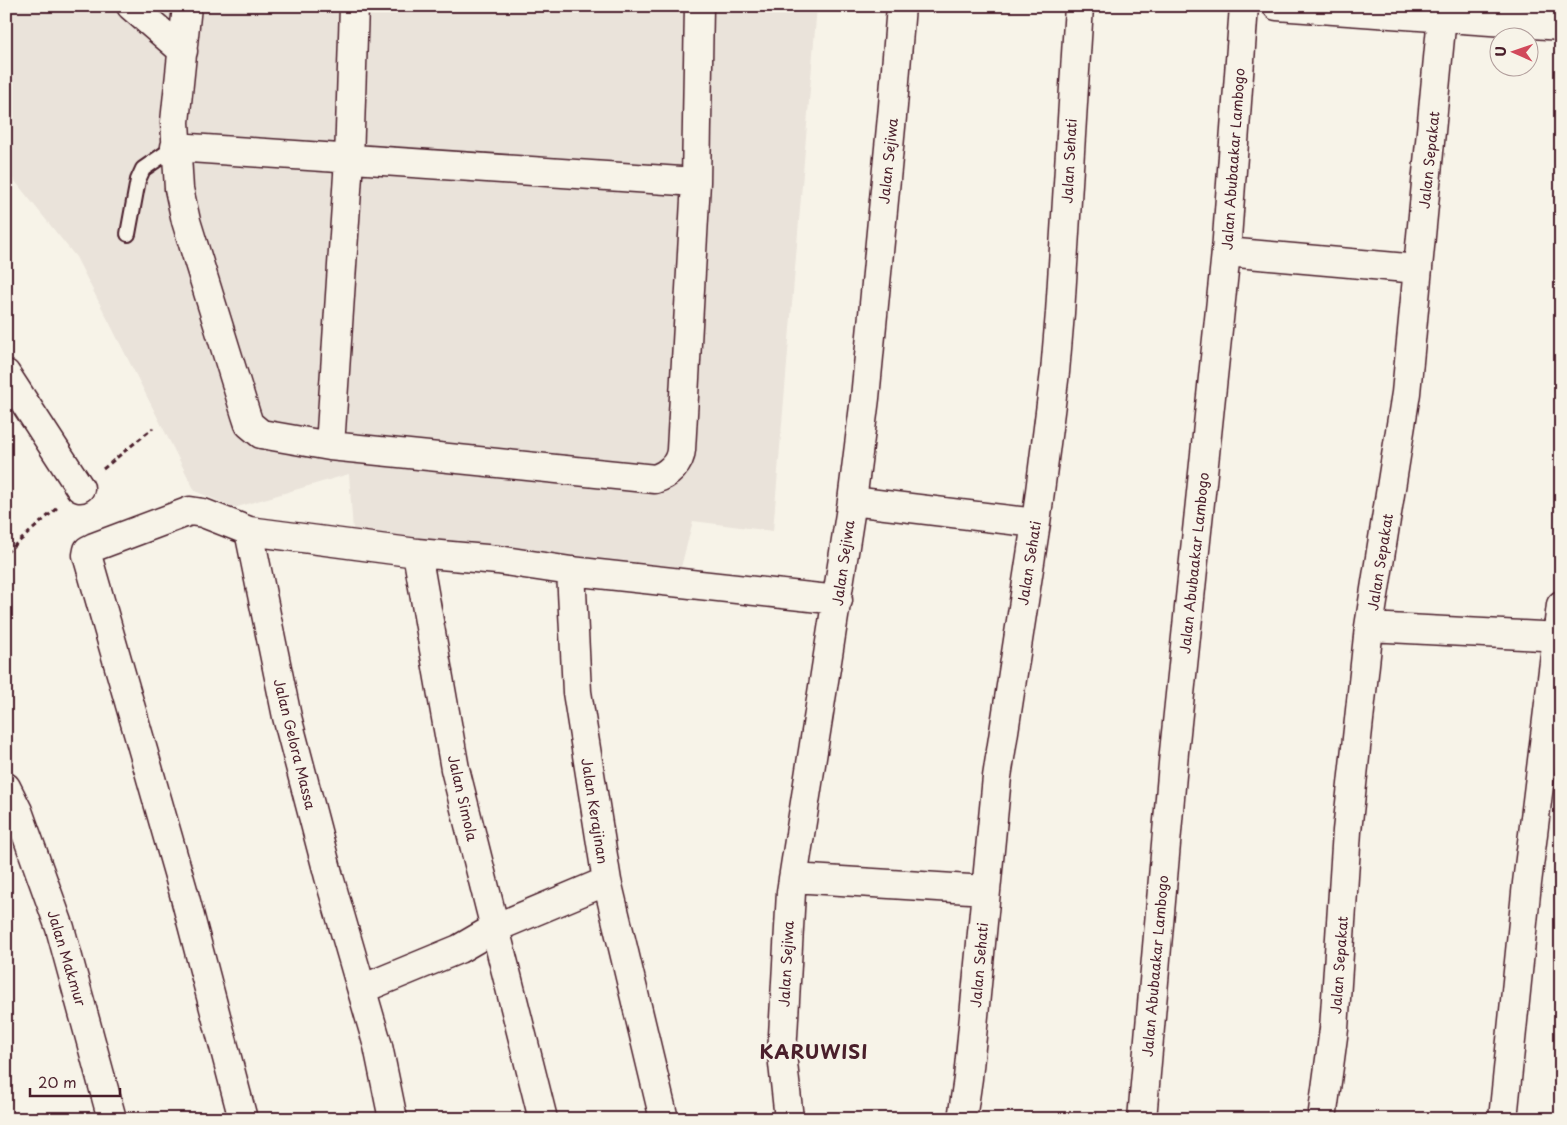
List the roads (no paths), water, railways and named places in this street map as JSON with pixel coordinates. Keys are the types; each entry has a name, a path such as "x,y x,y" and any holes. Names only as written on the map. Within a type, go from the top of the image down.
{"street":[{"path":"131,6 183,51"},
{"path":"187,6 175,122 179,189 186,222 249,424 266,436 330,446 655,479 670,472 680,457 681,450 696,182 699,6"},
{"path":"330,446 349,160 354,6"},
{"name":"Jalan Sejiwa","path":"789,1119 782,1054 789,916 793,878 838,600 865,398 894,106 901,6"},
{"name":"Jalan Sehati","path":"962,1119 968,1078 997,777 1036,523 1055,372 1079,6"},
{"name":"Jalan Abubaakar Lambogo","path":"1142,1119 1174,752 1226,252 1244,6"},
{"path":"1277,6 1443,11 1561,26"},
{"name":"Jalan Sepakat","path":"1322,1119 1334,1029 1347,831 1369,627 1405,402 1443,11"},
{"path":"175,147 696,182"},
{"path":"1226,252 1418,268"},
{"path":"6,374 80,488"},
{"path":"852,501 1036,523"},
{"path":"243,1119 183,890 87,553 88,550 190,511 203,513 249,531 417,553 498,560 571,571 838,600"},
{"name":"Jalan Gelora Massa","path":"249,531 287,717 329,877 378,1046 393,1119"},
{"name":"Jalan Simola","path":"417,553 456,769 543,1119"},
{"name":"Jalan Kerajinan","path":"571,571 577,692 607,881 664,1119"},
{"path":"1503,1119 1527,883 1559,637 1561,605"},
{"path":"1369,627 1559,637"},
{"name":"Jalan Makmur","path":"8,797 60,928 112,1119"},
{"path":"793,878 986,890"},
{"path":"362,989 459,949 495,928 607,881"}],"lane":[{"path":"128,234 138,180 143,170 175,147"}],"district":[{"name":"KARUWISI","path":"814,1051"}]}
